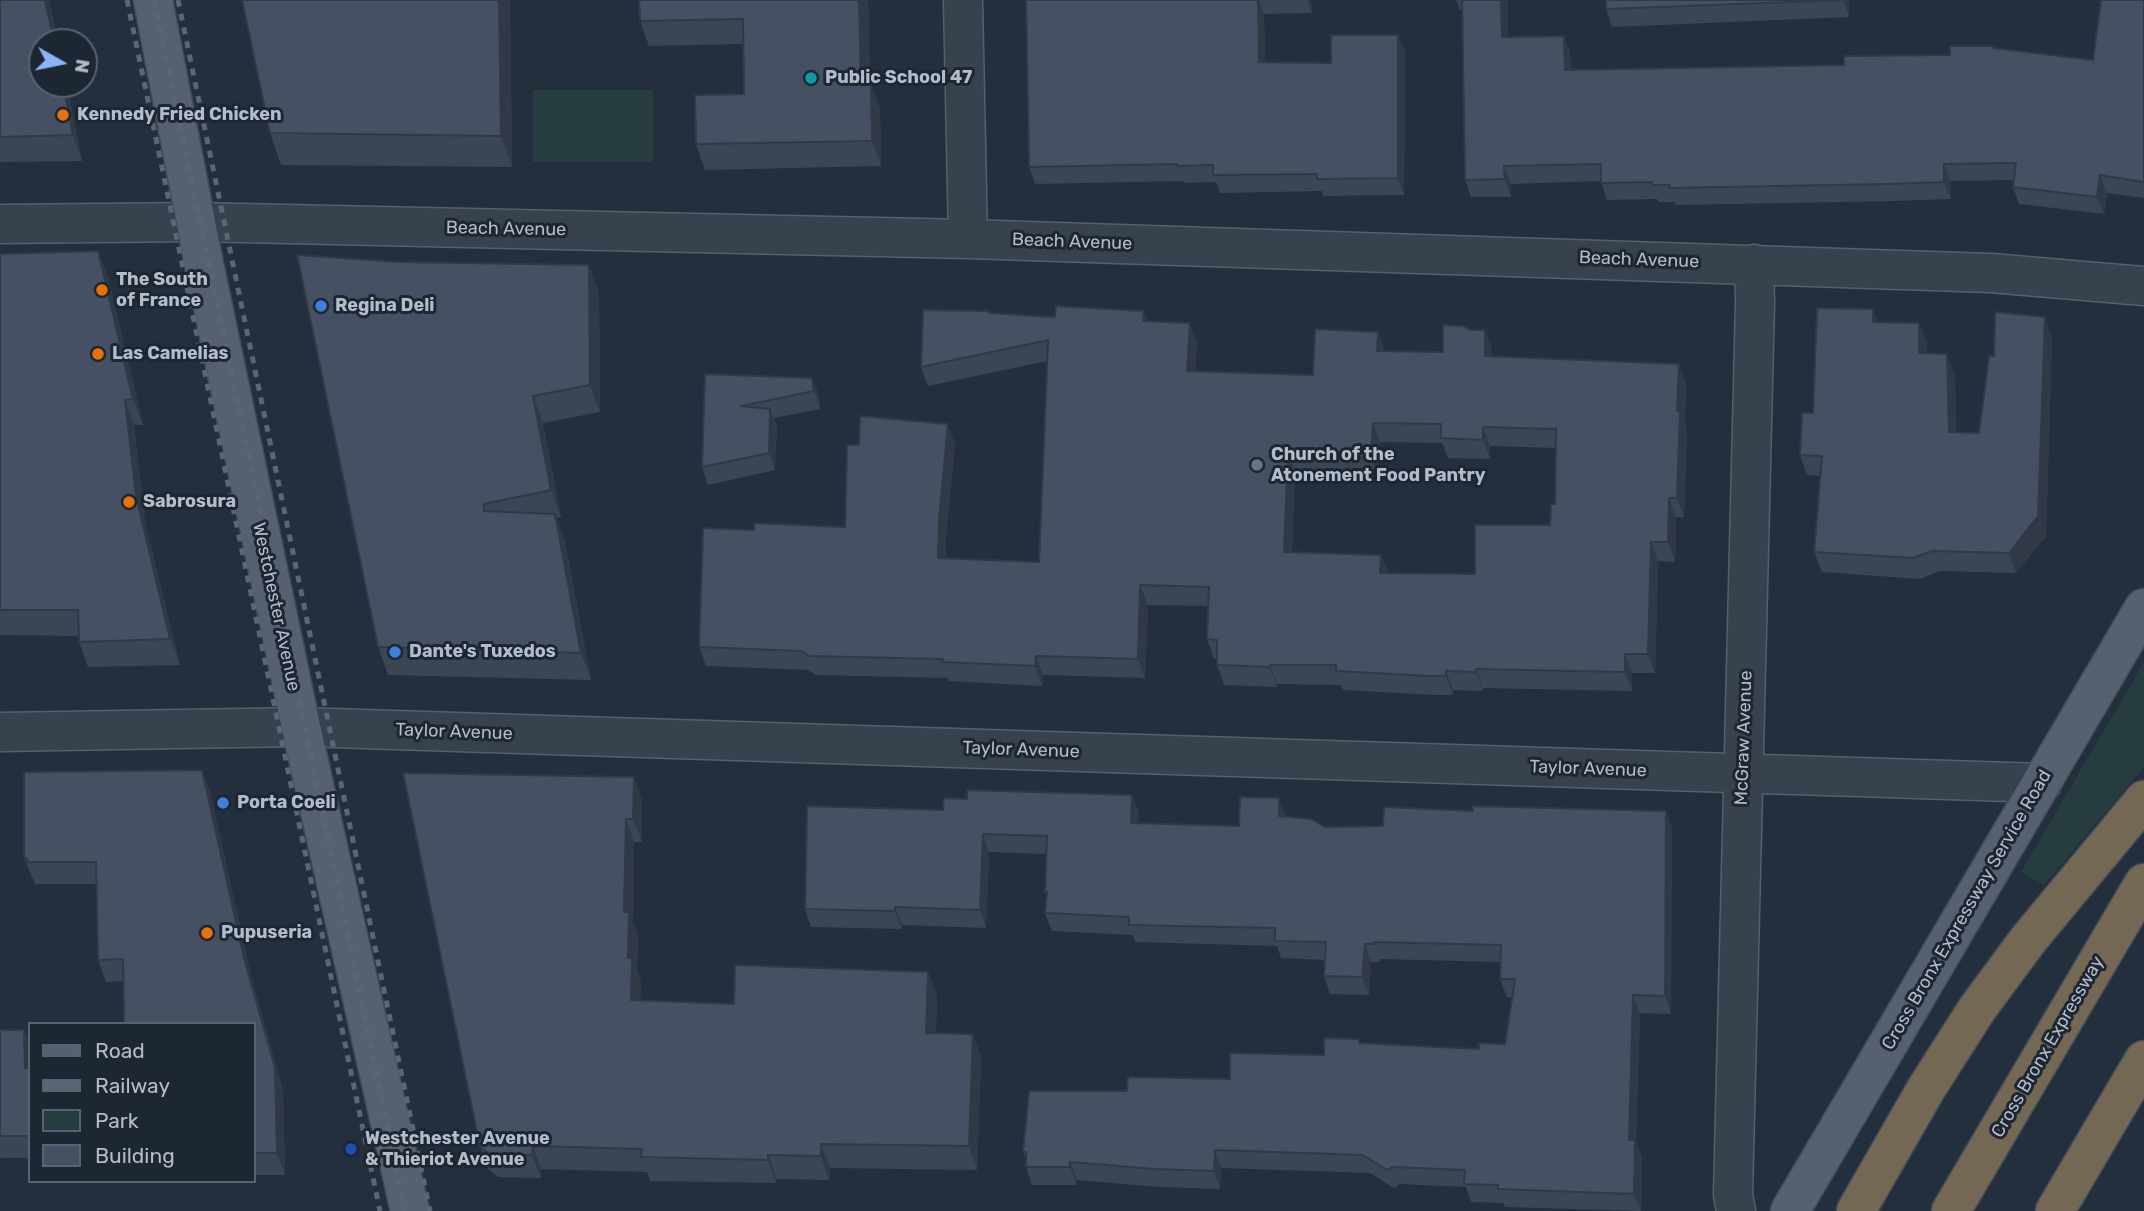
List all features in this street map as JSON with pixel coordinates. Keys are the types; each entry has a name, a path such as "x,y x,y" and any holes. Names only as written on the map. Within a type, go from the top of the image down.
{"highway":[{"path":"1856,1211 1926,1090 1977,1009 2028,940 2144,800"},
{"name":"Cross Bronx Expressway","path":"1951,1211 2144,883"},
{"path":"2055,1211 2144,1060"}],"main road":[{"name":"Westchester Avenue","path":"153,0 196,222 302,727 410,1211"},
{"name":"Cross Bronx Expressway Service Road","path":"1790,1211 2144,608"}],"street":[{"path":"964,0 968,239"},
{"name":"Beach Avenue","path":"0,224 196,222 968,239 1991,273 2144,286"},
{"name":"McGraw Avenue","path":"1736,1211 1733,1195 1754,264"},
{"name":"Taylor Avenue","path":"0,732 302,727 2042,783"}],"green space":[{"path":"533,90 653,90 653,162 533,162"},
{"path":"2144,662 2144,767 2044,885 2021,872"}],"building":[{"path":"0,0 45,0 51,28 28,28 28,98 66,98 73,135 0,137"},
{"path":"242,0 499,0 501,136 270,133"},
{"name":"Public School 47","path":"639,0 859,0 861,84 871,83 872,141 696,144 695,95 744,94 743,19 640,21"},
{"path":"1026,0 1258,0 1259,62 1331,63 1331,35 1398,35 1398,178 1317,179 1317,174 1213,175 1213,165 1029,167"},
{"path":"1462,0 1501,0 1502,37 1564,36 1565,70 1844,65 1844,56 1950,55 1950,46 1993,46 2093,60 2101,0 2144,0 2144,182 2100,175 2097,197 2013,187 2016,163 1944,164 1944,182 1888,184 1669,188 1670,185 1652,185 1652,182 1601,183 1601,164 1504,166 1505,179 1465,180"},
{"path":"1606,0 1843,0 1606,9"},
{"path":"98,251 133,399 125,400 136,496 170,639 79,642 78,610 0,610 0,254"},
{"path":"297,255 399,262 589,265 590,385 533,396 551,490 484,504 484,511 555,514 581,653 378,647"},
{"path":"1056,306 1144,311 1143,321 1190,323 1187,371 1313,375 1315,329 1378,332 1377,351 1443,352 1443,325 1485,330 1485,356 1679,364 1677,498 1669,498 1668,542 1651,542 1648,654 1625,654 1625,672 1476,669 1476,672 1446,671 1446,676 1429,676 1336,671 1336,665 1217,665 1217,640 1207,639 1209,587 1140,585 1138,659 1036,656 1035,666 942,662 943,659 809,656 801,651 699,647 703,528 754,530 754,523 845,527 847,445 859,445 860,416 948,424 938,558 1039,562 1048,340 921,367 923,310 989,311 1055,317","holes":["1373,423 1441,424 1441,438 1483,440 1483,427 1556,429 1555,504 1551,504 1550,525 1475,525 1475,574 1380,573 1381,555 1284,552 1288,453 1371,458"]},
{"path":"1817,308 1873,309 1873,322 1919,323 1919,353 1947,354 1949,432 1979,433 1989,356 1994,356 1995,312 2045,317 2038,516 2009,553 1932,551 1913,558 1814,552 1822,456 1800,455 1802,413 1813,413"},
{"path":"705,374 812,378 814,391 741,406 770,409 769,453 702,467"},
{"path":"202,770 244,958 275,1068 277,1153 256,1153 256,1022 124,1022 123,959 98,960 96,862 27,862 27,858 24,858 24,772"},
{"path":"403,773 634,777 633,819 626,819 624,912 629,912 631,1000 734,1004 735,965 928,972 926,1033 973,1034 969,1146 821,1144 821,1156 768,1155 768,1160 641,1157 642,1149 533,1146 532,1155 489,1154 480,1147"},
{"path":"967,790 1132,795 1131,823 1239,826 1240,797 1279,798 1279,816 1311,819 1325,827 1383,826 1384,807 1473,811 1472,806 1666,811 1665,996 1633,995 1629,1140 1635,1140 1634,1194 1498,1189 1498,1185 1464,1184 1465,1170 1393,1167 1387,1170 1363,1155 1215,1150 1214,1171 1070,1162 1070,1167 1026,1167 1026,1152 1023,1152 1029,1091 1127,1091 1128,1077 1230,1079 1230,1053 1324,1055 1324,1038 1359,1039 1359,1043 1479,1049 1479,1043 1505,1044 1515,979 1500,979 1501,945 1374,942 1365,944 1362,977 1324,976 1326,942 1275,941 1275,928 1129,925 1129,917 1045,913 1047,836 983,834 980,910 895,907 895,911 805,909 807,806 943,810 944,798 967,799"},
{"path":"0,1030 24,1030 25,1068 28,1068 28,1136 0,1136"}],"railway":[{"path":"127,0 380,1211"},
{"path":"154,0 405,1211"},
{"path":"178,0 430,1211"}],"place":[{"name":"Public School 47","path":"811,78"},
{"name":"Kennedy Fried Chicken","path":"63,115"},
{"name":"The South of France","path":"102,290"},
{"name":"Regina Deli","path":"321,306"},
{"name":"Las Camelias","path":"98,354"},
{"name":"Church of the Atonement Food Pantry","path":"1257,465"},
{"name":"Sabrosura","path":"129,502"},
{"name":"Dante's Tuxedos","path":"395,652"},
{"name":"Porta Coeli","path":"223,803"},
{"name":"Pupuseria","path":"207,933"},
{"name":"Westchester Avenue & Thieriot Avenue","path":"351,1149"}]}
